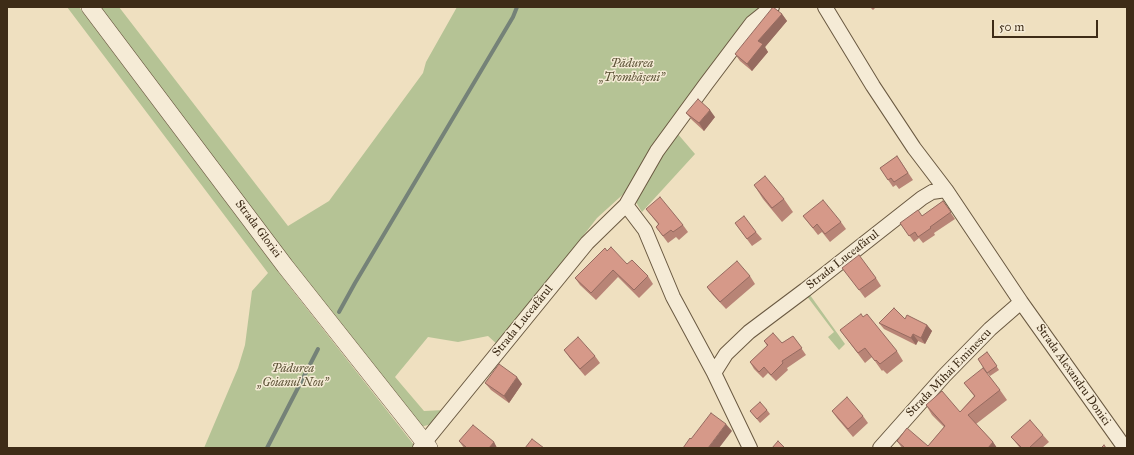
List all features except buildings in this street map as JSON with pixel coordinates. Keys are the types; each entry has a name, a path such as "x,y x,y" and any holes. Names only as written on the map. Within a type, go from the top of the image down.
{"street":[{"name":"Strada Gloriei","path":"90,7 285,266 425,446"},
{"name":"Strada Luceafărul","path":"425,446 587,243 626,206 657,151 706,84 752,23 772,7"},
{"path":"825,7 877,93 914,148 946,190 1021,302"},
{"name":"Strada Luceafărul","path":"714,373 726,354 748,332 805,290 922,198 932,192 946,190"},
{"path":"626,206 645,230 672,297 714,373 750,448"},
{"name":"Strada Mihai Eminescu","path":"880,448 944,376 990,329 1021,302"},
{"name":"Strada Alexandru Donici","path":"1021,302 1125,448"}],"green space":[{"name":"Pădurea „Goianul Nou”","path":"67,7 79,7 293,291 414,445 413,448 204,448 238,368 245,345 252,291 268,273"},
{"name":"Pădurea „Trombășeni”","path":"98,7 119,7 288,226 329,201 423,73 426,62 457,7 765,7 630,188 597,218 498,345 488,336 458,342 428,337 395,377 424,411 444,410 432,424 420,427"},
{"path":"677,133 695,154 642,212 634,199"},
{"path":"806,295 810,295 845,344 839,350 828,337 834,332"}],"waterway":[{"path":"339,312 513,17 517,7"},
{"path":"267,448 318,349"}]}
